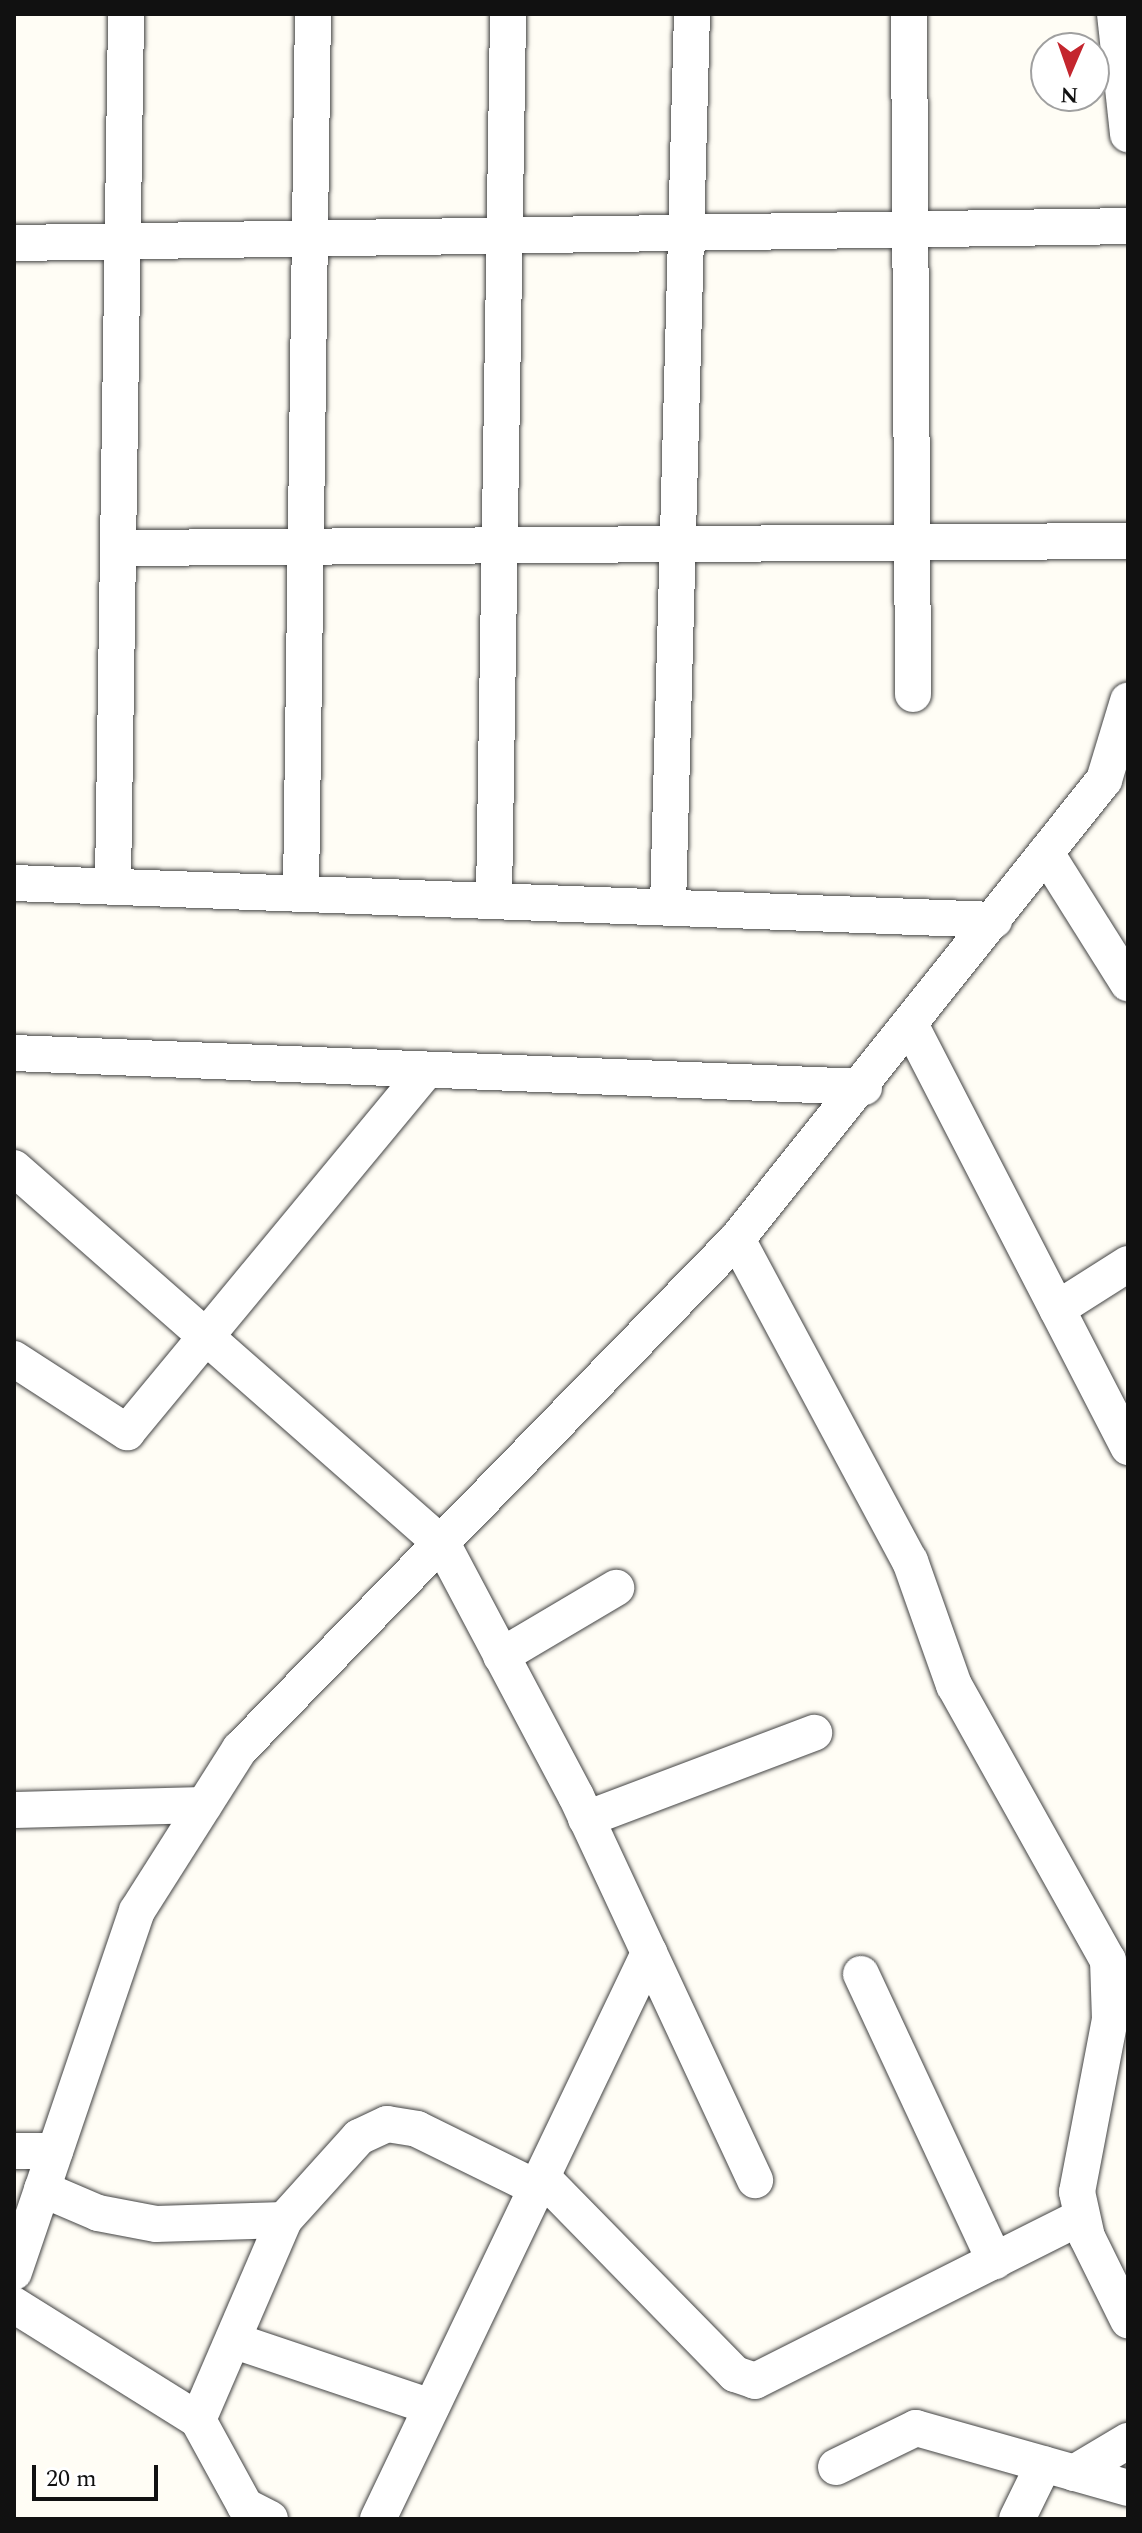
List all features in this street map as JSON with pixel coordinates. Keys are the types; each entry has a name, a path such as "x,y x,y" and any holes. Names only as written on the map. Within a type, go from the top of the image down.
{"street":[{"path":"113,883 126,14"},
{"path":"301,891 313,14"},
{"path":"494,899 508,14"},
{"path":"668,906 692,14"},
{"path":"909,14 912,229 909,542 913,694"},
{"path":"1115,14 1128,134"},
{"path":"14,243 1128,226"},
{"path":"118,548 1128,541"},
{"path":"14,2272 137,1911 240,1749 443,1545 737,1239 864,1087 1104,780 1128,701"},
{"path":"1046,853 1128,983"},
{"path":"15,892 113,883 994,920"},
{"path":"911,1026 1128,1447"},
{"path":"14,1053 425,1072 864,1087"},
{"path":"14,1359 127,1432 425,1072"},
{"path":"14,1168 208,1334 443,1545 586,1819 755,2180"},
{"path":"737,1239 910,1561 954,1685 1108,1960 1110,2019 1077,2167 1081,2217 1128,2320"},
{"path":"1057,1309 1128,1264"},
{"path":"501,1656 616,1588"},
{"path":"586,1819 814,1733"},
{"path":"14,1810 204,1805"},
{"path":"378,2519 649,1953"},
{"path":"861,1974 995,2261"},
{"path":"198,2420 235,2341 284,2220 344,2149 387,2124 417,2129 539,2182 746,2380 767,2378 1081,2217"},
{"path":"14,2151 55,2151"},
{"path":"42,2189 98,2213 156,2224 284,2220"},
{"path":"14,2305 198,2420 245,2506 270,2519"},
{"path":"235,2341 431,2407"},
{"path":"836,2467 916,2428 1128,2488"},
{"path":"1017,2519 1059,2468 1128,2441"}]}
